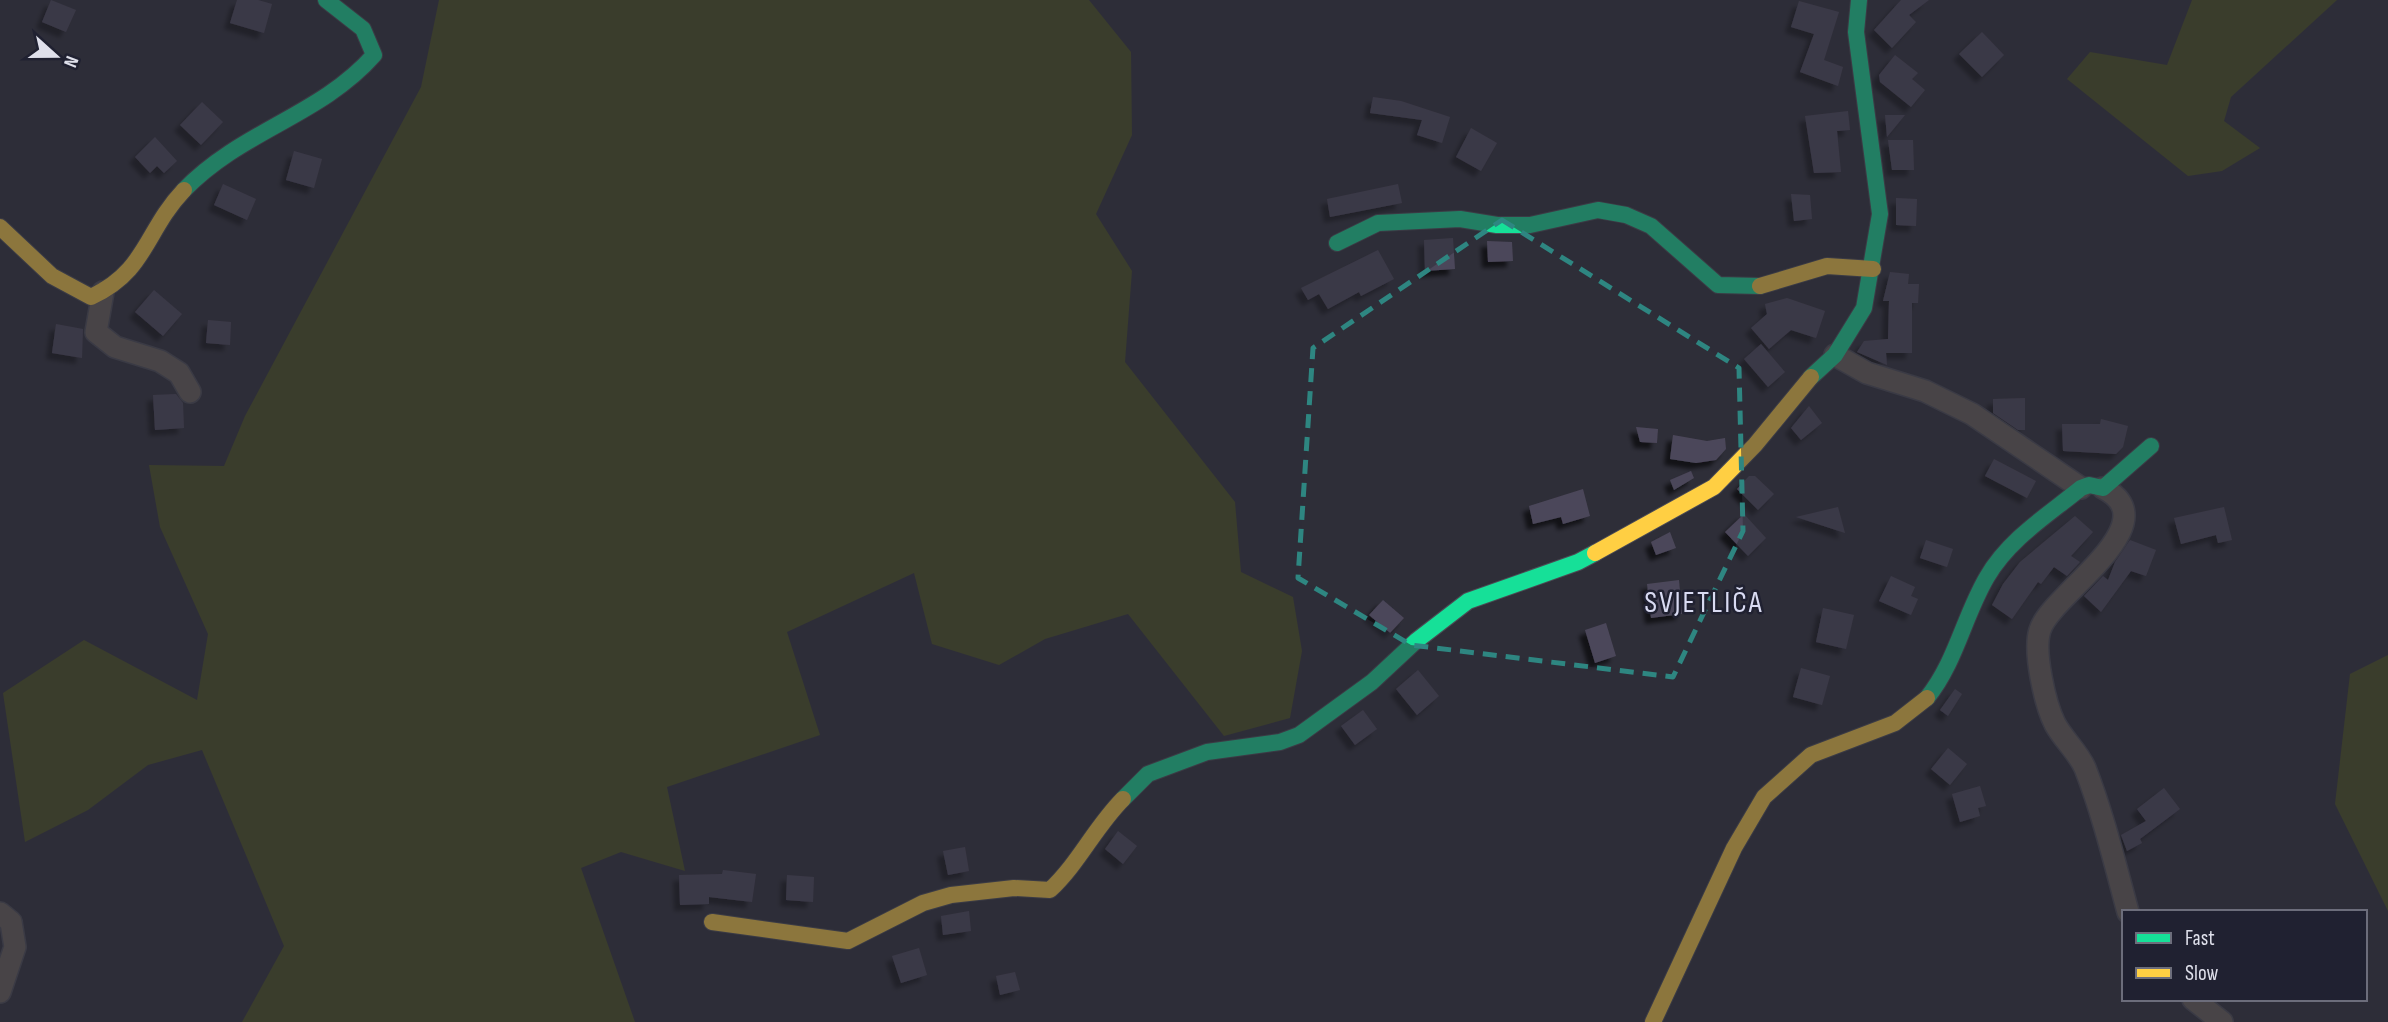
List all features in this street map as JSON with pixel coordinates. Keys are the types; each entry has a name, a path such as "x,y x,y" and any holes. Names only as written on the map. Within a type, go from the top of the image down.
{"street":[{"path":"0,227 31,261 62,286 91,297 128,278 166,211 206,168 238,144 339,87 374,55 373,42 367,34 349,15 326,0"},
{"path":"712,922 848,941 923,903 951,895 1014,888 1050,890 1065,877 1108,814 1147,774 1207,752 1280,742 1298,735 1372,682 1416,641 1468,601 1577,562 1714,487 1755,445 1807,381 1835,355 1864,308 1873,269 1880,214 1856,32 1859,0"},
{"path":"1336,243 1378,223 1460,219 1497,225 1530,225 1598,210 1626,215 1651,226 1718,285 1741,288 1766,286 1827,266 1873,269"},
{"path":"103,292 96,332 116,347 160,361 179,373 190,392"},
{"path":"1835,355 1867,373 1925,391 1972,414 2081,488"},
{"path":"2103,488 2151,446"},
{"path":"1653,1022 1684,961 1743,824 1768,792 1807,758 1885,728 1922,705 1940,683 1989,574 2027,532 2081,488 2089,485 2115,494 2124,511 2120,531 2101,562 2047,615 2040,629 2037,646 2042,681 2054,723 2084,765 2127,910"},
{"path":"0,913 11,922 15,947 0,992"},
{"path":"2196,1001 2222,1022"}],"highlighted area":[{"path":"1502,220 1739,368 1743,531 1673,677 1411,645 1298,578 1313,348"}],"green space":[{"path":"439,0 1089,0 1131,52 1132,135 1096,214 1132,271 1125,362 1235,502 1241,572 1293,597 1302,651 1290,718 1224,736 1128,614 1045,639 999,665 932,644 914,573 787,632 820,735 667,787 685,871 621,852 581,868 635,1022 242,1022 284,946 202,750 148,765 88,810 25,842 3,693 84,640 197,700 208,634 160,527 149,465 224,466 245,416 421,87"},
{"path":"2192,0 2337,0 2231,97 2224,121 2260,148 2222,171 2188,176 2067,79 2090,52 2167,65"},
{"path":"2388,655 2388,911 2335,804 2350,674"}],"building":[{"path":"51,0 76,10 66,32 42,22"},
{"path":"237,0 258,0 272,4 264,33 230,23"},
{"path":"1901,0 1929,0 1909,15 1916,22 1892,48 1874,30"},
{"path":"1799,1 1839,12 1824,60 1843,67 1838,86 1800,72 1814,34 1791,27"},
{"path":"1982,32 2004,55 1982,77 1959,54"},
{"path":"1895,55 1918,73 1912,79 1925,90 1911,107 1880,82 1879,75"},
{"path":"1373,97 1401,101 1450,117 1442,143 1417,135 1422,120 1370,113"},
{"path":"202,102 223,122 201,145 180,125"},
{"path":"1848,111 1850,130 1837,131 1841,172 1814,173 1805,116"},
{"path":"1885,115 1905,115 1887,137"},
{"path":"1471,128 1497,143 1481,171 1456,157"},
{"path":"155,137 177,161 164,173 157,166 150,173 135,157"},
{"path":"1888,140 1913,140 1914,170 1892,170"},
{"path":"294,151 322,159 314,188 286,180"},
{"path":"223,184 256,199 247,220 214,205"},
{"path":"1398,184 1402,203 1330,217 1327,199"},
{"path":"1791,194 1810,195 1812,219 1794,221"},
{"path":"1896,198 1917,199 1916,226 1896,225"},
{"path":"1453,238 1455,269 1425,271 1424,240"},
{"path":"1487,241 1512,242 1513,261 1488,262"},
{"path":"1378,250 1394,279 1361,296 1359,292 1328,309 1319,294 1308,300 1301,288"},
{"path":"1890,272 1909,274 1908,284 1919,284 1918,303 1912,303 1912,353 1886,353 1887,365 1857,352 1864,341 1888,339 1889,301 1883,301"},
{"path":"154,290 182,314 163,336 135,312"},
{"path":"1787,298 1825,311 1816,338 1791,330 1769,349 1751,328 1767,314 1765,304"},
{"path":"208,320 231,322 230,345 206,343"},
{"path":"56,324 83,329 82,358 52,353"},
{"path":"1761,344 1785,372 1768,387 1744,359"},
{"path":"176,394 183,403 184,428 155,430 153,395"},
{"path":"2025,398 2025,430 2018,430 1993,413 1993,399"},
{"path":"1809,406 1822,423 1801,440 1791,428"},
{"path":"2101,419 2128,426 2123,447 2116,454 2063,451 2062,424 2100,424"},
{"path":"1636,427 1658,429 1657,443 1640,442"},
{"path":"1673,435 1707,441 1725,438 1726,449 1716,460 1696,463 1670,459"},
{"path":"1994,459 2036,481 2027,498 1985,476"},
{"path":"1691,471 1694,478 1674,490 1670,480"},
{"path":"1749,476 1755,476 1774,494 1758,510 1737,489"},
{"path":"1583,489 1590,516 1563,524 1561,517 1533,524 1529,506"},
{"path":"1838,507 1845,533 1796,517"},
{"path":"2224,507 2232,540 2218,543 2216,535 2181,544 2174,518"},
{"path":"1744,514 1766,538 1748,556 1725,532"},
{"path":"2075,516 2093,532 2071,556 2080,562 2067,576 2054,567 2041,584 2038,582 2012,619 1992,605 2003,584 2020,562"},
{"path":"1670,532 1676,548 1656,555 1651,542"},
{"path":"1926,540 1953,549 1947,567 1920,558"},
{"path":"2130,540 2156,550 2146,576 2131,571 2101,612 2084,596 2103,576 2108,580 2115,562"},
{"path":"1891,576 1915,587 1911,596 1918,599 1911,615 1879,601"},
{"path":"1679,580 1682,614 1651,618 1647,584"},
{"path":"1383,600 1404,618 1390,633 1369,615"},
{"path":"1823,608 1854,615 1846,649 1816,642"},
{"path":"1606,623 1616,656 1595,663 1585,630"},
{"path":"1801,668 1830,676 1822,705 1793,697"},
{"path":"1418,670 1439,696 1417,715 1396,689"},
{"path":"1955,689 1962,694 1948,716 1940,710"},
{"path":"1363,710 1377,729 1355,745 1341,726"},
{"path":"1948,748 1967,764 1950,785 1931,769"},
{"path":"1980,786 1986,806 1978,808 1980,816 1960,822 1952,794"},
{"path":"2164,788 2180,809 2140,839 2142,843 2127,851 2121,835 2146,821 2137,809"},
{"path":"1118,831 1137,846 1123,864 1105,849"},
{"path":"965,847 969,871 948,875 943,851"},
{"path":"723,870 756,874 752,902 709,897 709,904 680,905 679,875 722,874"},
{"path":"787,875 814,877 813,902 786,900"},
{"path":"969,911 971,931 943,935 941,916"},
{"path":"919,948 927,975 901,983 892,956"},
{"path":"1015,972 1020,990 1000,995 996,976"}],"traffic: fast":[{"path":"184,190 231,152 330,93 353,76 374,55 363,29 326,0"},
{"path":"1811,377 1835,355 1864,308 1880,214 1856,32 1859,0"},
{"path":"1337,243 1378,223 1460,219 1497,225 1530,225 1598,210 1626,215 1651,226 1718,285 1760,286"},
{"path":"1927,698 1953,654 1987,577 2006,551 2030,528 2081,488 2089,485 2103,488 2151,446"},
{"path":"1123,799 1148,774 1207,752 1280,742 1299,735 1372,682 1416,641 1468,601 1578,562 1595,553"}],"traffic: slow":[{"path":"0,227 52,276 91,297 109,287 135,263 171,205 184,190"},
{"path":"1760,286 1827,266 1873,269"},
{"path":"1595,553 1714,487 1755,445 1811,377"},
{"path":"1653,1022 1734,848 1764,797 1811,755 1895,723 1927,698"},
{"path":"712,922 848,941 923,903 951,895 1014,888 1050,890 1123,799"}],"district":[{"name":"SVJETLIČA","path":"1704,603"}]}
